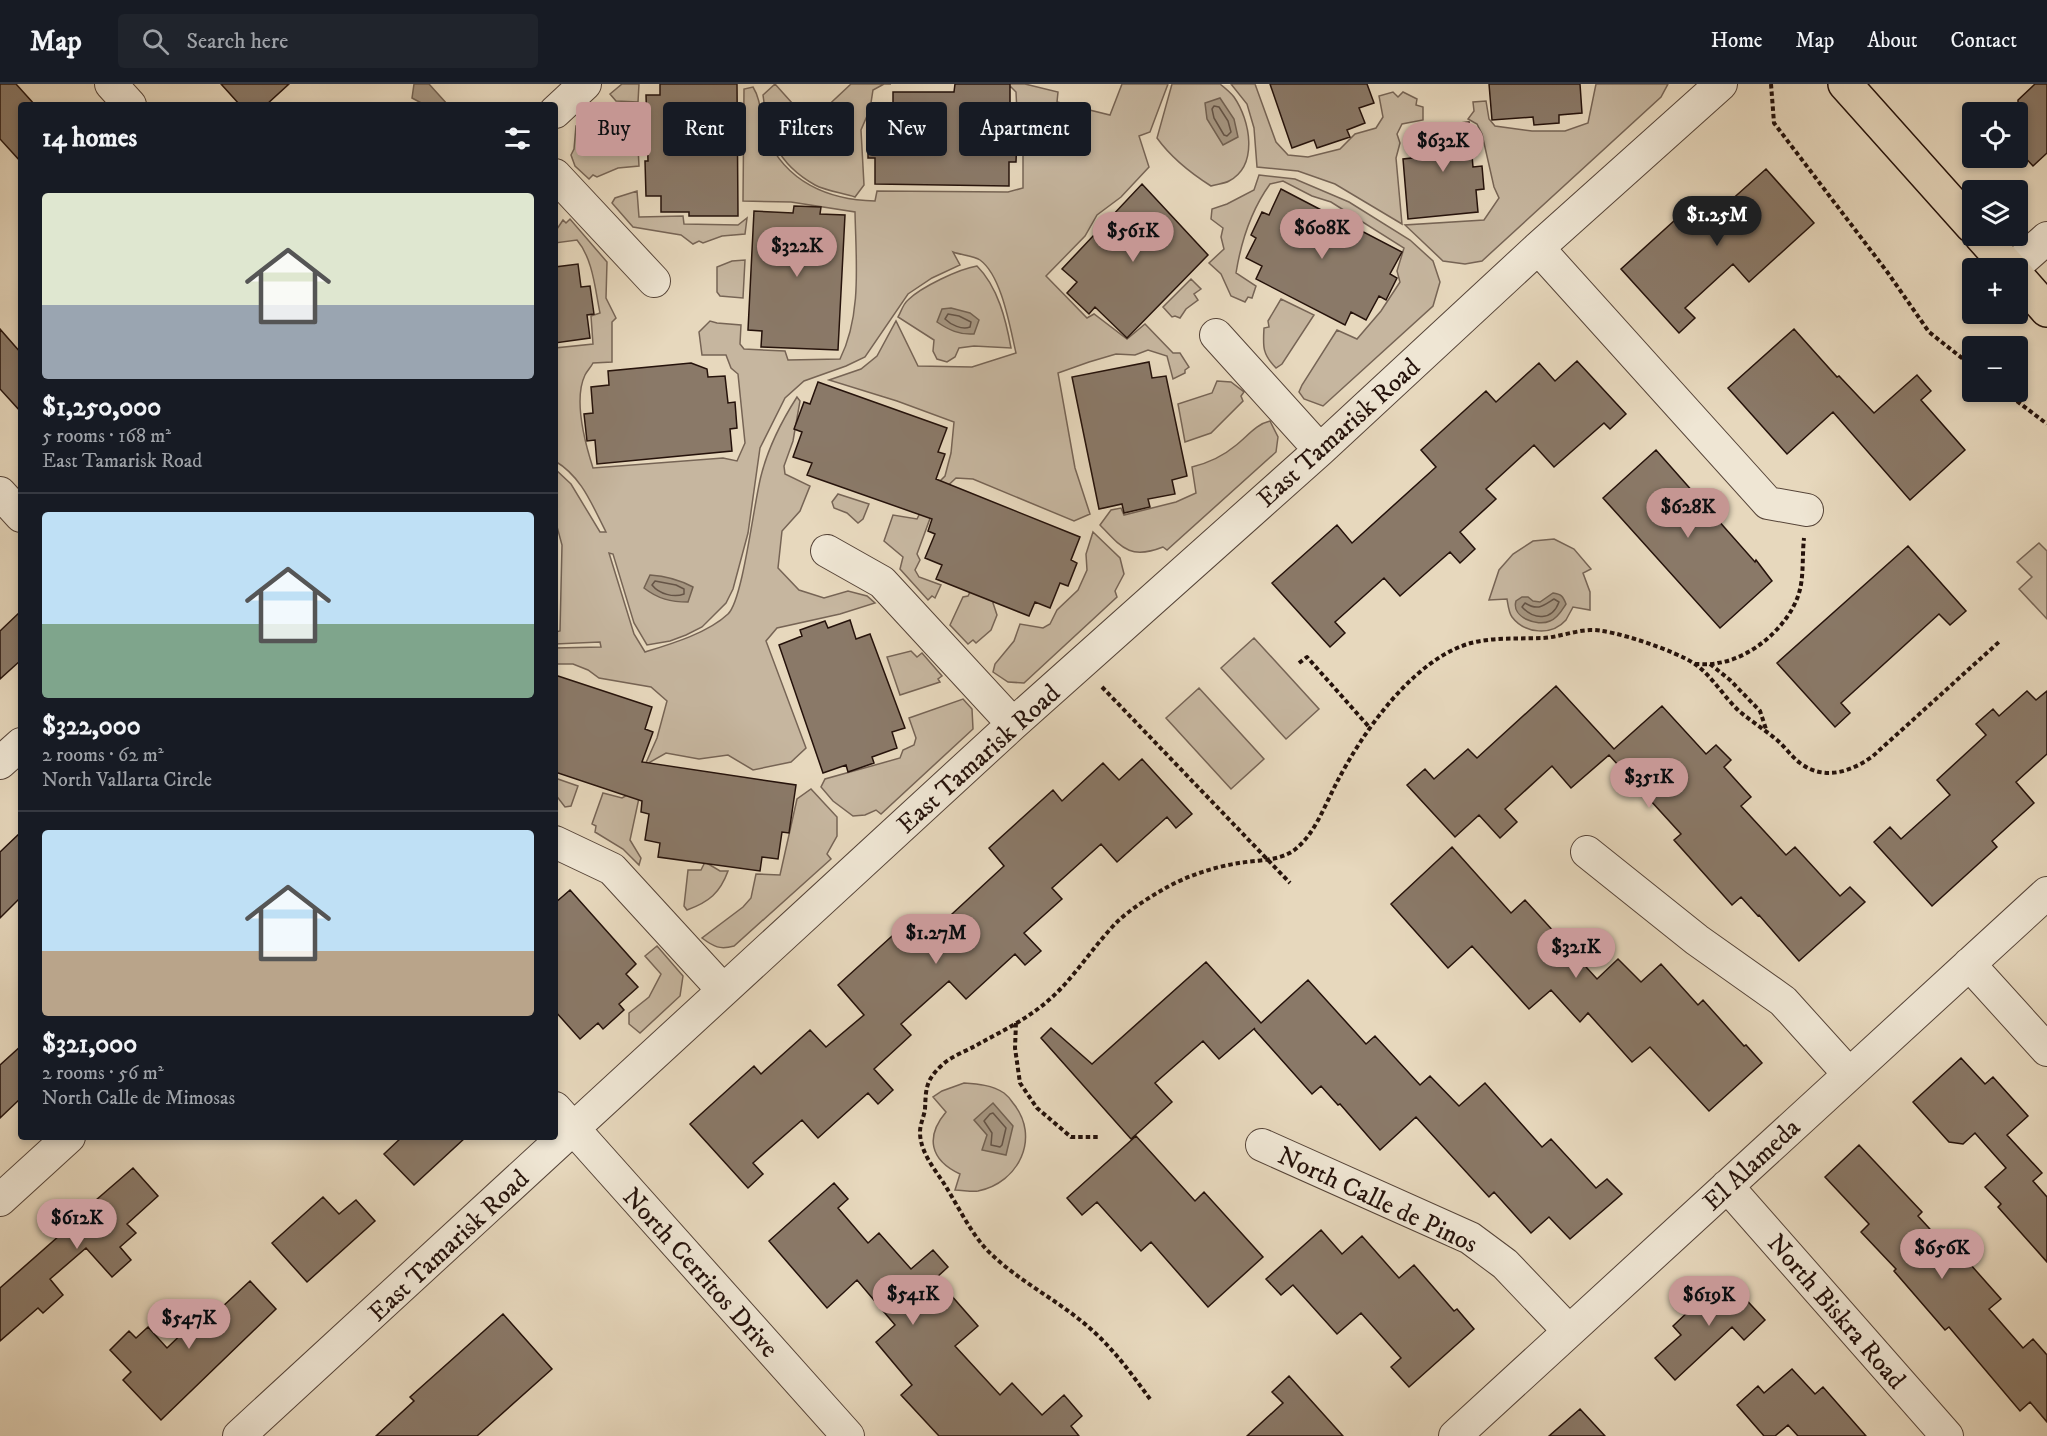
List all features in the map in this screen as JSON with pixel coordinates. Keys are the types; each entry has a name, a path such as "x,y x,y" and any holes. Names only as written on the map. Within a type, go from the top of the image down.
{"main road":[{"path":"1845,84 1962,215"},
{"path":"1990,246 2002,258"},
{"path":"2028,288 2047,310"}],"street":[{"path":"111,84 127,102"},
{"path":"558,109 585,84"},
{"name":"East Tamarisk Road","path":"564,1119 723,990 1013,724 1320,450 1720,84"},
{"path":"558,178 654,281"},
{"path":"2023,258 2047,238"},
{"path":"1538,249 1768,503 1807,510"},
{"path":"1216,335 1320,450"},
{"path":"0,493 18,513"},
{"path":"827,551 882,582 1013,724"},
{"path":"0,763 18,747"},
{"path":"558,843 612,868 723,990"},
{"path":"1587,852 1697,940 1783,1001 1849,1074"},
{"name":"El Alameda","path":"1455,1436 2047,893"},
{"path":"1969,964 2047,1050"},
{"name":"North Cerritos Drive","path":"564,1119 848,1436"},
{"path":"0,1200 66,1140"},
{"name":"East Tamarisk Road","path":"239,1436 542,1140"},
{"name":"North Calle de Pinos","path":"1262,1145 1470,1238 1505,1264 1569,1331"},
{"name":"North Biskra Road","path":"1727,1186 1947,1436"}],"path":[{"path":"1771,84 1774,123 1888,273 1929,332 1962,358"},
{"path":"2018,402 2047,424"},
{"path":"1150,1399 1118,1358 1089,1328 1039,1290 1012,1273 982,1245 924,1152 920,1130 925,1111 926,1086 940,1066 1016,1023 1050,999 1120,920 1169,886 1209,870 1282,857 1297,848 1316,824 1338,780 1370,728 1399,691 1422,670 1449,653 1470,644 1503,639 1556,637 1573,631 1596,629 1621,634 1695,664 1719,663 1761,645 1789,615 1799,593 1807,510"},
{"path":"1695,664 1737,709 1798,761 1809,769 1839,773 1856,768 1873,756 2000,641"},
{"path":"1299,663 1307,657 1370,728"},
{"path":"1710,664 1730,680 1760,711 1767,733"},
{"path":"1102,687 1290,883"},
{"path":"1016,1023 1015,1048 1020,1083 1037,1108 1071,1137 1100,1137"}],"shaded area":[{"path":"622,84 639,84 638,102 616,101 610,94"},
{"path":"775,84 791,102 764,102 763,95"},
{"path":"851,84 884,84 873,90 871,102 866,102 866,118 861,130 864,185 855,197 815,185 782,156 854,156 854,102 832,102"},
{"path":"989,84 1025,84 1058,92 1057,102 1016,102 1016,92 1011,87 989,88"},
{"path":"1122,84 1168,84 1150,132 1139,136 1149,167 1121,197 1097,215 1085,236 1046,276 1087,318 1094,314 1127,339 1145,324 1173,353 1180,353 1189,367 1185,373 1173,379 1167,356 1148,350 1135,355 1116,354 1058,373 1075,468 1090,514 1074,521 973,479 956,478 939,494 917,554 920,560 915,570 919,577 941,585 935,598 932,596 928,600 900,569 903,557 884,541 893,515 917,519 932,489 945,476 951,453 954,422 829,380 861,369 877,356 896,321 918,366 972,367 1016,353 1004,303 988,268 974,257 953,252 960,265 932,278 908,294 865,357 804,381 785,398 760,448 748,533 733,589 726,603 702,627 670,641 647,645 634,623 613,554 609,553 634,634 645,652 700,632 720,621 728,614 738,590 767,455 797,397 800,401 793,441 784,466 785,474 810,486 800,511 782,531 778,568 799,590 824,598 848,591 867,596 875,603 840,614 777,628 766,641 806,748 791,762 753,770 728,755 699,759 666,753 645,765 657,738 667,701 651,687 599,678 588,670 573,664 558,664 558,648 601,647 600,642 558,644 562,545 558,530 558,472 571,484 600,532 606,532 579,483 558,463 558,348 593,344 591,316 600,313 587,256 577,240 558,243 558,228 563,220 566,223 570,219 607,262 606,298 616,318 612,322 612,362 593,363 585,375 580,397 584,434 593,468 723,458 737,461 745,443 738,374 731,368 726,355 702,355 699,332 710,321 741,325 740,344 744,349 785,351 788,360 840,359 852,324 856,287 855,212 791,202 743,201 743,156 746,156 744,89 753,87 758,99 758,156 777,156 797,177 825,192 841,197 875,201 877,191 1008,192 1023,188 1023,156 1091,156 1091,110 1110,115"},
{"path":"1172,84 1220,84 1234,97 1240,107 1247,129 1248,153 1245,164 1229,181 1211,186 1182,164 1157,138"},
{"path":"1231,84 1255,84 1276,142 1288,155 1308,157 1340,149 1355,134 1376,128 1383,117 1379,96 1393,92 1398,97 1403,92 1417,99 1416,105 1423,107 1423,120 1402,124 1397,134 1400,143 1396,158 1402,224 1335,184 1298,171 1257,167 1254,128 1247,104"},
{"path":"1596,84 1668,84 1661,97 1482,261 1465,264 1443,261 1405,225 1484,220 1499,198 1494,187 1482,134 1477,124 1468,119 1474,111 1473,102 1486,101 1489,119 1495,126 1532,131 1565,131 1588,123"},
{"path":"576,126 576,156 638,156 639,166 618,168 597,177 593,175 589,179 575,166 571,155 574,149"},
{"path":"1259,175 1295,179 1349,202 1410,240 1433,261 1440,282 1433,306 1323,406 1304,399 1299,392 1302,385 1337,330 1357,339 1381,311 1400,282 1397,271 1404,248 1331,202 1312,196 1283,181 1270,184 1248,226 1236,273 1256,286 1252,298 1248,297 1245,302 1231,296 1221,274 1209,263 1224,249 1221,237 1223,228 1211,219 1212,209 1254,190"},
{"path":"637,191 639,217 683,216 684,224 738,225 747,218 745,234 722,236 693,244 681,235 633,227 612,203 615,198"},
{"path":"745,260 743,298 720,296 717,292 717,267 732,261"},
{"path":"977,266 996,294 1004,315 1011,348 974,346 959,348 955,357 947,362 937,359 933,351 934,340 898,317 906,302 931,284"},
{"path":"1191,279 1201,289 1194,294 1198,300 1186,309 1180,318 1172,317 1163,307"},
{"path":"1281,299 1314,315 1282,364 1276,368 1264,350 1263,340 1264,328 1269,327 1268,321"},
{"path":"1217,381 1231,382 1244,392 1241,396 1243,401 1211,433 1185,442 1178,404 1212,393"},
{"path":"1270,421 1278,437 1276,452 1167,550 1163,547 1142,552 1127,550 1100,525 1111,510 1121,508 1124,515 1176,502 1196,493 1192,467 1220,456 1256,428"},
{"path":"838,494 869,504 863,519 858,523 847,513 834,508 832,502"},
{"path":"1093,532 1120,558 1124,574 1115,591 1117,597 1024,683 1008,682 993,672 995,664 1014,641 1020,624 1043,628 1050,624 1057,610 1078,590 1087,570 1086,554"},
{"path":"1554,539 1574,549 1591,569 1583,573 1590,592 1590,610 1573,607 1566,620 1553,629 1531,630 1517,623 1512,617 1507,599 1489,600 1499,570 1513,554 1533,541"},
{"path":"2039,543 2047,551 2047,619 2019,589 2032,577 2017,562"},
{"path":"977,578 999,588 993,603 997,615 991,630 976,643 973,640 968,644 950,625 963,597 968,596"},
{"path":"1254,638 1319,709 1286,739 1221,668"},
{"path":"911,651 917,657 922,653 942,676 938,679 940,682 900,695 887,657"},
{"path":"1199,688 1264,759 1231,789 1166,718"},
{"path":"963,699 972,709 973,729 881,814 876,810 865,815 853,816 833,801 821,787 825,779 900,758 903,750 914,745 916,738 909,718"},
{"path":"558,779 578,786 571,806 565,807 558,798"},
{"path":"811,789 837,817 837,836 827,854 831,859 734,946 721,948 706,941 702,938 743,907 751,898 756,874 780,875 797,799"},
{"path":"603,793 622,798 629,794 639,798 630,840 641,858 639,865 623,849 595,832 596,826 592,824"},
{"path":"705,862 720,871 728,871 713,896 702,904 687,910 684,906 688,870 701,870"},
{"path":"657,946 683,976 680,996 640,1033 629,1024 629,1013 649,997 661,974 645,956"},
{"path":"964,1083 980,1084 1004,1093 1021,1116 1025,1130 1025,1144 1014,1169 1005,1179 978,1191 955,1190 960,1174 942,1162 934,1147 935,1130 946,1112 933,1097"}],"water":[{"path":"414,84 429,84 445,102 419,102 412,98"},
{"path":"1220,98 1234,119 1238,137 1223,145 1207,119 1205,103"},
{"path":"951,308 970,313 979,320 974,334 954,331 937,322 942,309"},
{"path":"650,575 672,578 693,587 688,602 665,599 649,592 644,588"},
{"path":"1553,593 1561,596 1566,604 1553,620 1545,623 1532,622 1517,612 1516,601 1522,597 1540,602"},
{"path":"993,1103 1013,1126 1006,1155 982,1150 987,1135 974,1120"}],"building":[{"path":"0,84 16,84 32,102 18,102 18,159 0,139"},
{"path":"221,84 289,84 269,102 237,102"},
{"path":"660,84 737,84 737,102 663,102 663,156 738,156 738,216 689,216 689,212 661,212 661,196 646,196 645,161 648,161 648,156 651,156 651,102 646,102 646,95 660,95"},
{"path":"955,84 1010,84 1010,102 959,102 959,156 1016,156 1016,162 1009,162 1009,186 875,184 875,158 868,158 868,156 947,156 947,102 893,102 893,92 954,92"},
{"path":"1270,84 1367,84 1374,103 1359,108 1365,123 1347,130 1350,137 1317,148 1314,140 1292,148"},
{"path":"1489,84 1580,84 1582,113 1559,115 1559,123 1534,125 1533,117 1492,120"},
{"path":"2035,84 2047,84 2047,153 2033,166 2028,161 2028,102 2018,102"},
{"path":"1469,122 1473,167 1482,166 1484,189 1476,190 1478,212 1408,219 1403,159 1421,157 1418,127"},
{"path":"1766,169 1814,223 1749,282 1733,264 1685,308 1695,318 1679,333 1621,269 1686,210 1701,227"},
{"path":"1142,184 1208,255 1127,338 1095,307 1089,314 1067,293 1077,282 1062,269"},
{"path":"1281,189 1402,252 1390,274 1397,278 1386,300 1379,296 1366,320 1351,312 1345,325 1256,279 1262,266 1246,258 1256,238 1251,235 1262,212 1269,215"},
{"path":"794,206 821,207 820,214 845,215 838,350 761,347 762,331 748,330 754,211 793,213"},
{"path":"578,264 581,287 590,286 594,314 587,315 590,338 558,343 558,267"},
{"path":"0,329 18,350 18,409 0,389"},
{"path":"1794,329 1837,377 1839,376 1874,413 1917,375 1931,391 1921,400 1965,450 1910,500 1833,412 1787,454 1728,388"},
{"path":"1577,361 1626,414 1610,429 1604,423 1554,467 1534,445 1486,489 1496,499 1460,532 1475,549 1460,563 1450,552 1400,596 1384,578 1335,622 1345,633 1330,647 1272,583 1337,525 1352,543 1436,467 1421,450 1486,391 1496,402 1539,363 1555,381"},
{"path":"1149,362 1152,378 1166,376 1187,476 1172,480 1175,494 1148,499 1150,507 1124,513 1122,504 1099,509 1072,377"},
{"path":"691,363 707,369 708,377 725,376 728,403 735,402 737,428 730,429 732,451 597,464 595,440 587,441 584,414 593,413 591,387 609,385 608,371"},
{"path":"818,382 947,428 938,452 945,454 936,479 1080,537 1071,560 1077,563 1068,586 1060,583 1050,608 1035,602 1029,616 936,579 942,565 925,558 935,534 928,531 932,519 807,475 812,463 793,457 802,432 794,429 804,402 810,404"},
{"path":"1656,450 1755,562 1756,560 1772,581 1720,628 1603,498"},
{"path":"1908,546 1966,611 1950,625 1939,614 1841,703 1850,713 1835,727 1777,663"},
{"path":"18,614 18,663 0,679 0,631"},
{"path":"850,620 856,639 870,634 905,728 892,732 897,748 872,757 874,763 848,772 846,765 823,773 779,645 802,636 800,630 825,621 828,628"},
{"path":"558,676 652,707 645,729 653,732 642,762 796,785 789,833 782,832 778,859 762,857 760,871 658,857 660,843 645,840 649,814 641,812 642,801 558,773"},
{"path":"1556,686 1614,749 1662,706 1706,754 1716,745 1731,760 1724,767 1751,797 1741,806 1786,855 1795,847 1840,896 1850,887 1865,902 1799,961 1741,897 1732,905 1674,840 1681,834 1609,755 1571,788 1552,766 1505,809 1517,822 1500,838 1479,815 1455,837 1407,785 1425,769 1434,779 1468,749 1477,758"},
{"path":"2027,691 2036,700 2047,691 2047,754 2016,782 2034,803 1992,841 1997,847 1932,906 1874,842 1890,827 1901,839 1950,795 1937,780 1986,735 1976,724 1993,709 1999,716"},
{"path":"1142,759 1192,814 1176,828 1167,817 1117,862 1101,844 1052,888 1062,899 1024,933 1041,951 1025,965 1015,954 966,999 949,981 901,1024 911,1035 874,1069 893,1090 878,1104 868,1093 818,1138 802,1120 753,1163 763,1174 748,1188 690,1124 754,1066 761,1074 810,1030 826,1047 864,1015 838,985 902,927 918,945 1004,866 989,848 1053,790 1062,801 1103,763 1119,780"},
{"path":"18,835 18,900 0,918 0,852"},
{"path":"1452,847 1511,913 1525,900 1597,979 1618,959 1641,982 1661,964 1698,1005 1703,1000 1762,1063 1709,1111 1650,1047 1632,1062 1588,1013 1580,1022 1551,990 1529,1009 1472,946 1448,968 1391,904"},
{"path":"570,890 636,964 626,974 638,987 619,1004 624,1010 603,1029 598,1023 580,1039 558,1014 558,900"},
{"path":"1206,962 1261,1023 1308,980 1366,1044 1375,1036 1420,1085 1430,1076 1459,1106 1485,1083 1542,1147 1551,1139 1596,1188 1607,1179 1622,1194 1570,1239 1549,1217 1531,1233 1494,1192 1489,1197 1416,1117 1380,1150 1321,1086 1312,1094 1255,1028 1219,1059 1203,1041 1155,1083 1172,1102 1131,1139 1041,1038 1051,1028 1092,1064"},
{"path":"18,1049 18,1101 0,1118 0,1065"},
{"path":"1961,1058 1985,1084 1993,1077 2028,1116 2007,1135 2042,1173 2033,1181 2047,1197 2047,1262 1998,1207 2001,1204 1985,1187 2006,1168 1975,1133 1963,1144 1949,1142 1913,1102"},
{"path":"1136,1136 1195,1201 1204,1192 1263,1257 1208,1307 1151,1242 1141,1251 1097,1202 1082,1215 1067,1198"},
{"path":"399,1140 463,1140 414,1185 384,1154"},
{"path":"1859,1145 1922,1212 1918,1216 1950,1251 1955,1247 2001,1299 1989,1309 2023,1348 2033,1339 2047,1355 2047,1422 2030,1402 2020,1411 1949,1327 1945,1330 1894,1271 1896,1269 1861,1232 1869,1224 1825,1177"},
{"path":"133,1168 158,1196 127,1224 136,1233 120,1247 131,1260 112,1277 86,1248 50,1279 63,1295 43,1313 38,1308 0,1341 0,1288 68,1228 66,1226"},
{"path":"834,1183 848,1199 838,1208 868,1243 879,1233 911,1269 933,1250 948,1267 936,1278 978,1326 955,1346 1000,1395 1012,1383 1042,1415 1064,1395 1082,1416 1071,1426 1079,1436 939,1436 901,1395 912,1385 876,1342 895,1325 857,1280 827,1308 769,1241"},
{"path":"323,1197 339,1214 356,1200 375,1221 307,1282 272,1243"},
{"path":"1321,1230 1342,1254 1362,1236 1399,1278 1414,1265 1454,1311 1457,1309 1474,1329 1409,1387 1391,1367 1401,1358 1361,1313 1337,1334 1293,1285 1281,1295 1266,1279"},
{"path":"1725,1277 1765,1320 1744,1340 1732,1327 1675,1380 1655,1358 1681,1335 1673,1326"},
{"path":"250,1281 276,1309 161,1420 123,1380 131,1372 110,1350 129,1331 136,1338 148,1327 167,1348 214,1303 220,1309"},
{"path":"503,1314 552,1369 477,1436 376,1436 414,1401 410,1397"},
{"path":"1792,1369 1815,1394 1823,1387 1866,1436 1798,1436 1788,1425 1775,1436 1764,1436 1737,1405 1758,1386 1764,1393"},
{"path":"1289,1376 1343,1436 1247,1436 1283,1403 1272,1392"},
{"path":"1580,1409 1605,1436 1549,1436"}]}
